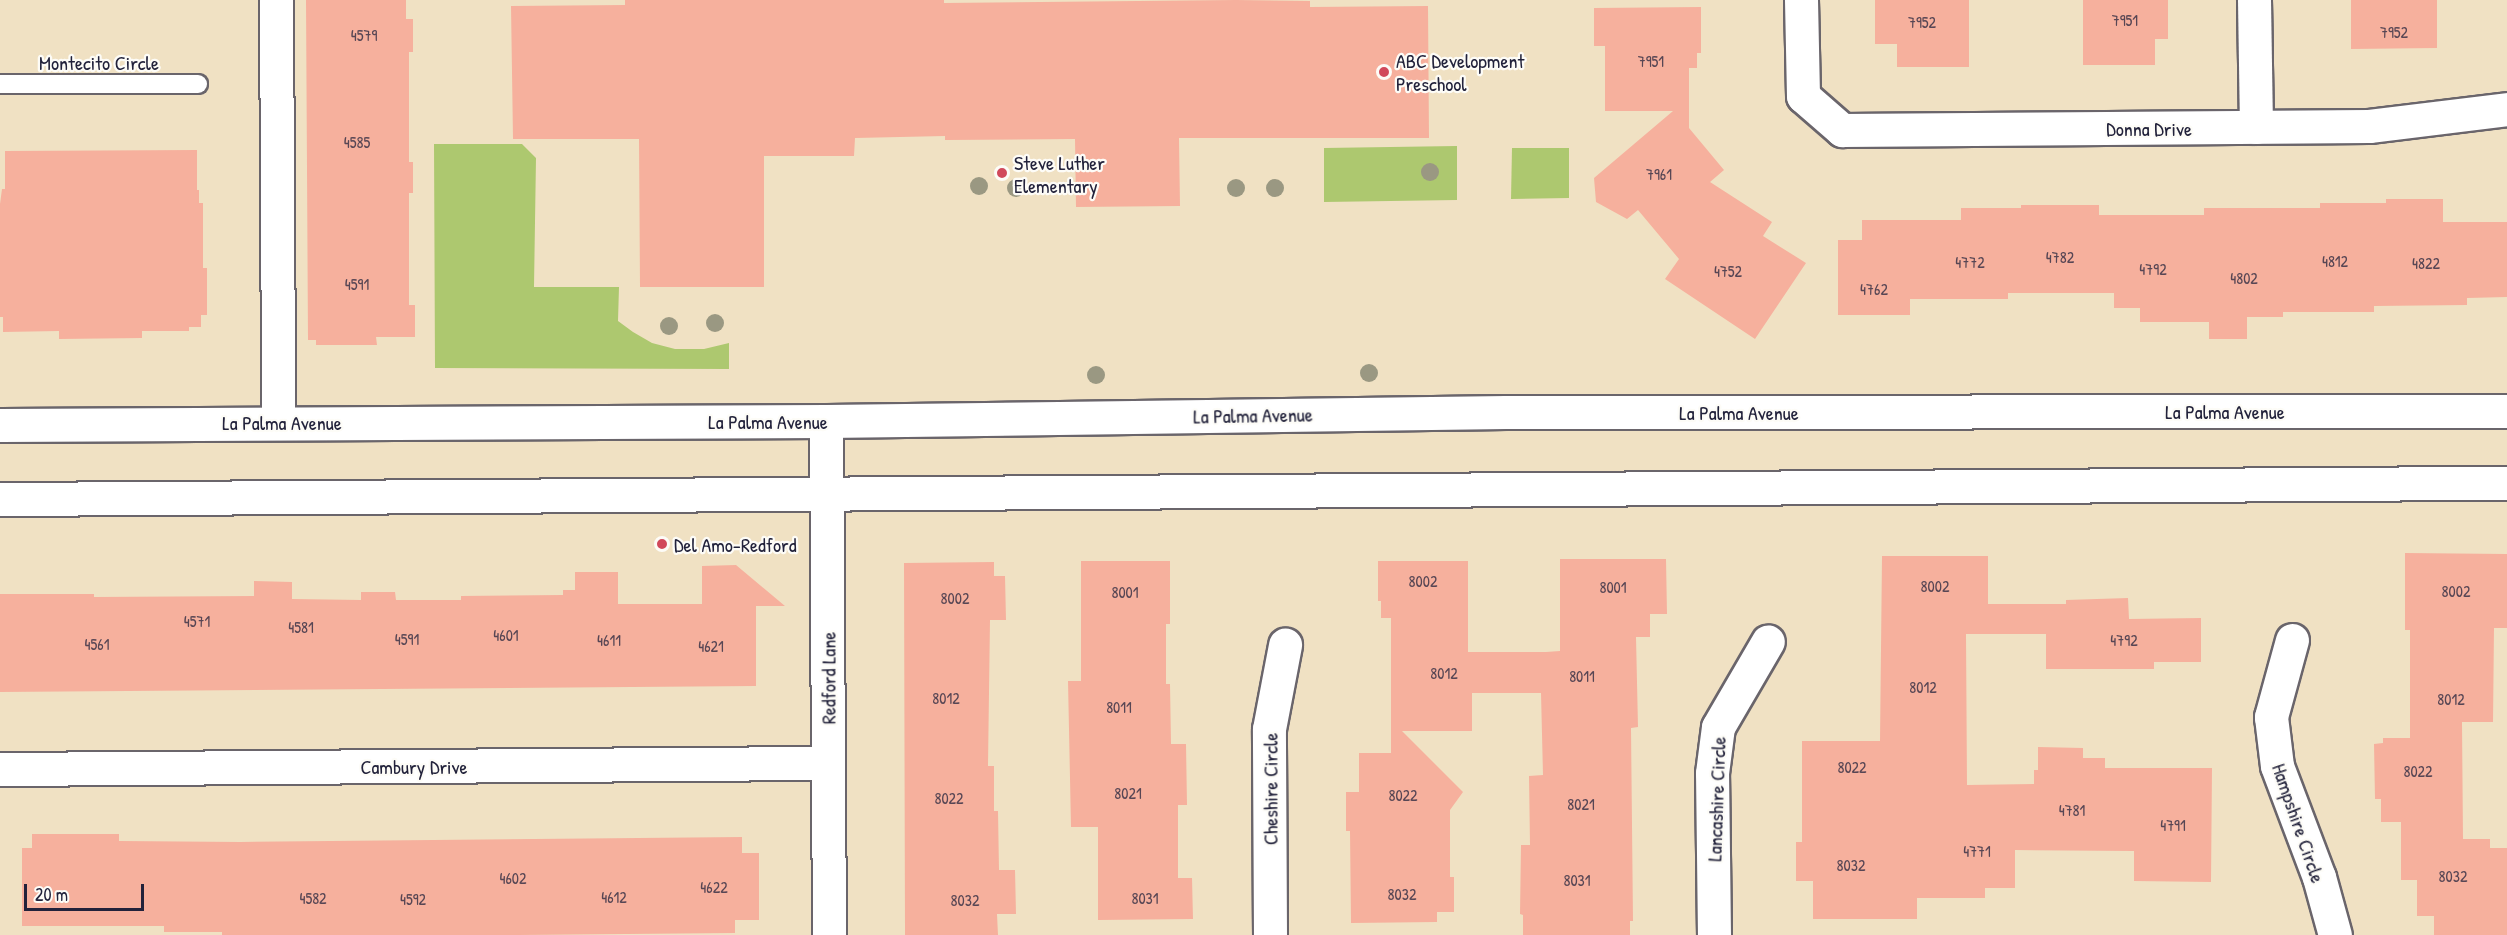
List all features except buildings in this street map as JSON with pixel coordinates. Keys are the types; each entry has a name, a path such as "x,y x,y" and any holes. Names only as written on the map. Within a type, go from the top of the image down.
{"main road":[{"path":"276,0 278,422"},
{"name":"Donna Drive","path":"1801,0 1803,96 1842,130 2369,126 2507,108"},
{"path":"2254,0 2256,127"},
{"name":"La Palma Avenue","path":"0,425 826,421 1506,412 2507,411"},
{"name":"Redford Lane","path":"826,421 829,935"},
{"path":"0,499 1425,488 2507,483"},
{"name":"Hampshire Circle","path":"2292,640 2271,717 2277,766 2319,876 2335,935"},
{"name":"Lancashire Circle","path":"1714,935 1712,773 1718,727 1768,641"},
{"name":"Cheshire Circle","path":"1270,935 1269,729 1285,645"},
{"name":"Cambury Drive","path":"0,769 828,763"}],"lane":[{"name":"Montecito Circle","path":"0,84 198,84"}],"green space":[{"path":"434,144 522,144 536,158 534,287 619,287 618,321 652,343 675,349 704,349 729,343 729,369 435,368"},
{"path":"1457,146 1457,200 1324,202 1324,148"},
{"path":"1512,148 1569,148 1569,198 1511,199"}],"place":[{"name":"ABC Development Preschool","path":"1384,72"},
{"name":"Steve Luther Elementary","path":"1002,173"},
{"name":"Del Amo-Redford","path":"662,544"}]}
